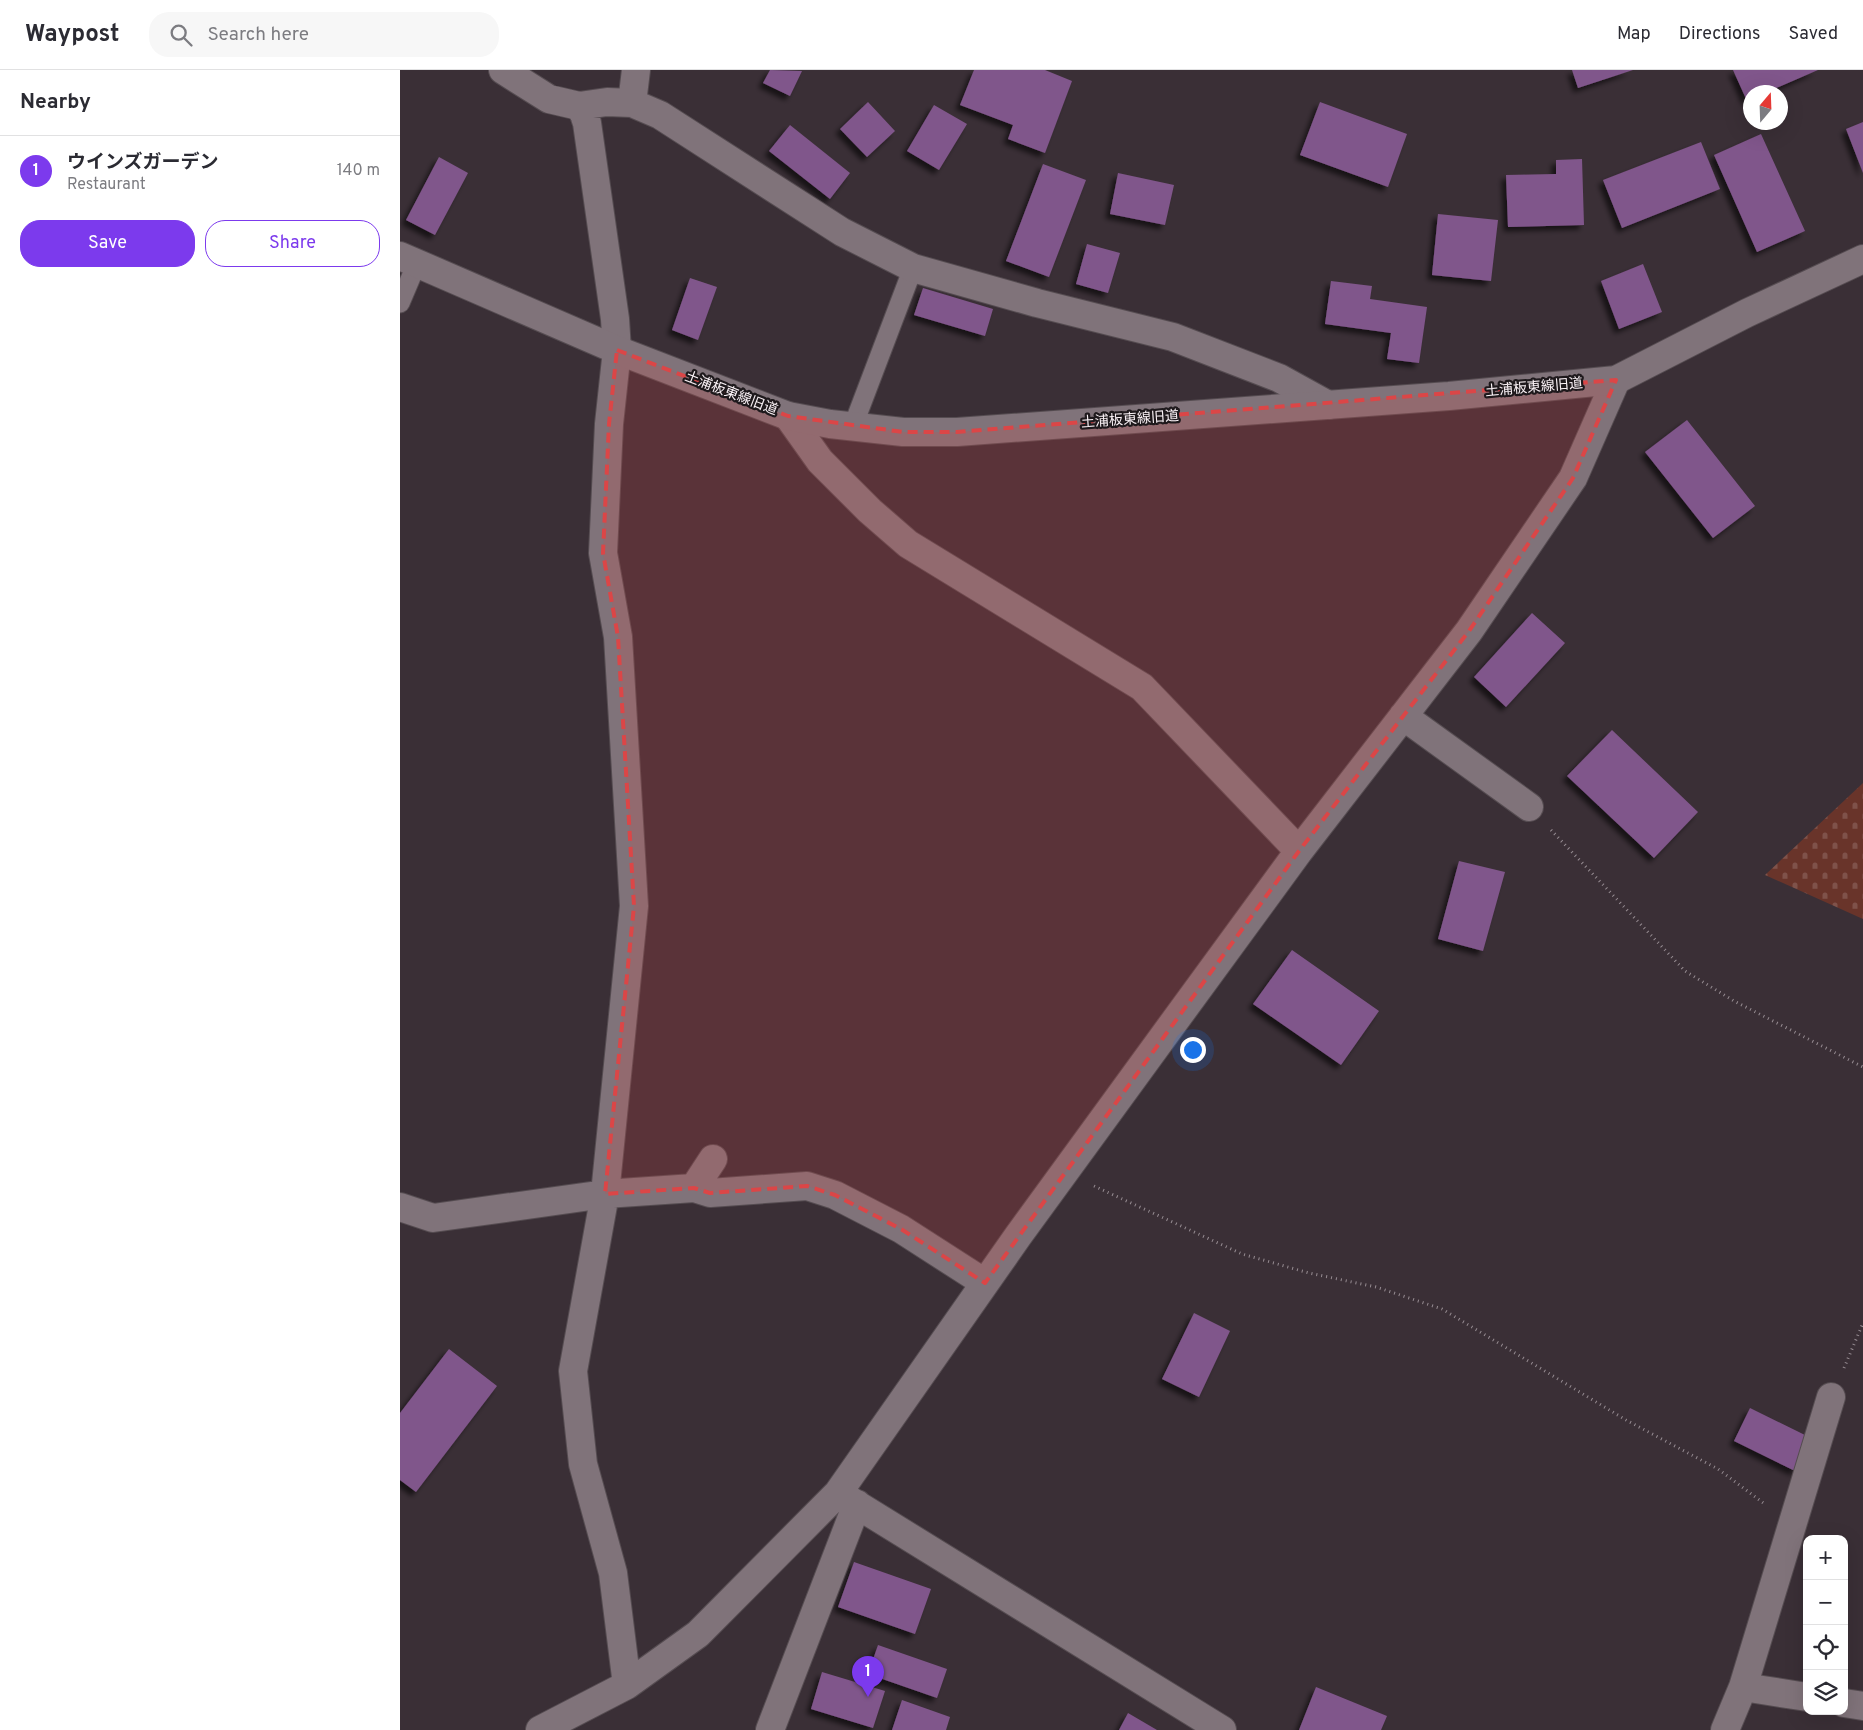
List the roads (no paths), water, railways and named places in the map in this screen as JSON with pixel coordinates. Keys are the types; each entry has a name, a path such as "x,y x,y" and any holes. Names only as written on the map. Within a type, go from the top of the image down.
{"street":[{"path":"503,70 549,99 579,106 607,102 632,104 660,115 842,232 913,268 1037,303 1173,337 1279,378 1328,405"},
{"path":"632,104 636,70"},
{"path":"579,106 587,123 615,319 616,350 609,424 603,553 618,637 634,906 605,1194 573,1371 583,1464 613,1572 627,1685"},
{"name":"土浦板東線旧道","path":"409,260 616,350 788,416 830,424 903,432 957,432 1448,396 1616,380 1747,313 1863,259"},
{"path":"770,1730 848,1498 985,1283 1064,1172 1299,851 1469,630 1573,478 1616,380"},
{"path":"788,416 820,460 870,511 908,544 1142,687 1299,851"},
{"path":"1403,716 1529,807"},
{"path":"694,1188 713,1159"},
{"path":"400,1207 432,1218 605,1194 694,1188 710,1193 807,1186 835,1195 901,1228 985,1283"},
{"path":"1725,1730 1743,1687 1831,1397"},
{"path":"540,1730 627,1685 698,1634 848,1498"},
{"path":"848,1498 1222,1730"},
{"path":"1743,1687 1803,1697"},
{"path":"1848,1704 1863,1706"}],"lane":[{"path":"400,303 409,260"},
{"path":"853,426 913,268"}],"place":[{"name":"ウインズガーデン","path":"868,1697"}]}
